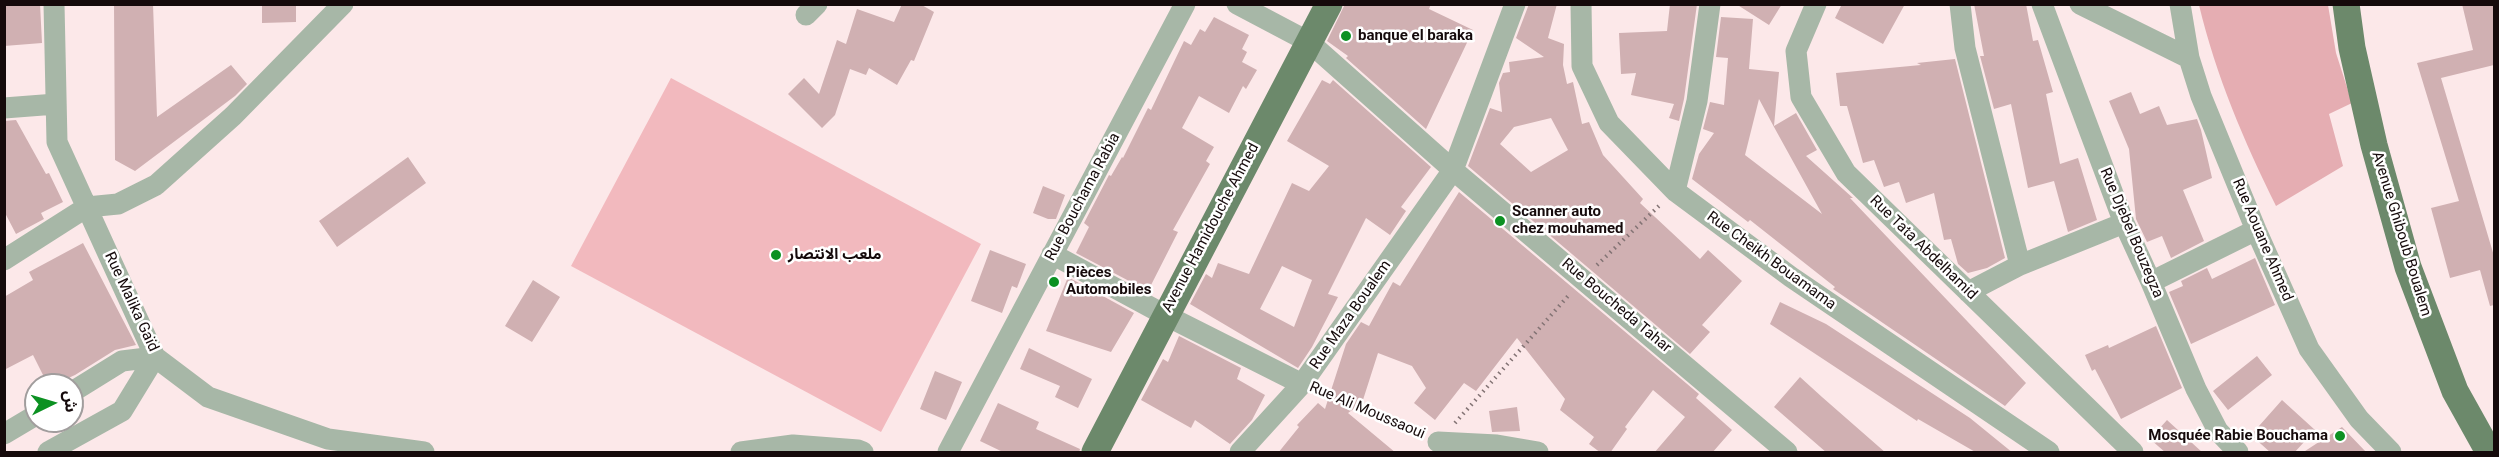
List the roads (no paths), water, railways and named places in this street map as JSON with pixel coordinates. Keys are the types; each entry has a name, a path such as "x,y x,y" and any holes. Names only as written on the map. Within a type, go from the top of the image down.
{"main road":[{"name":"Avenue Hamidouche Ahmed","path":"1095,453 1329,4"},
{"name":"Avenue Ghiboub Boualem","path":"2346,4 2352,48 2374,145 2408,267 2455,391 2489,453"}],"street":[{"name":"Rue Malika Gaïd","path":"54,4 57,142 155,357 208,397 219,401 328,439 424,453"},
{"path":"323,27 324,4"},
{"path":"4,260 87,207 118,204 156,185 233,116 323,27 343,4"},
{"name":"Rue Bouchama Rabia","path":"948,453 1185,4"},
{"name":"Rue Boucheda Tahar","path":"1237,4 1309,42 1454,170 1787,453"},
{"name":"Rue Maza Boualem","path":"1240,453 1302,384 1454,170 1515,4"},
{"name":"Rue Cheikh Bouamama","path":"1581,4 1582,66 1609,123 1675,192 1791,277 2037,449"},
{"path":"1675,192 1696,101 1710,4"},
{"name":"Rue Tata Abdelhamid","path":"1816,4 1796,51 1801,97 1846,173 2133,453"},
{"path":"1960,4 1965,48 2020,265"},
{"name":"Rue Djebel Bouzegza","path":"2042,4 2124,223 2201,400 2218,431 2238,453"},
{"path":"2080,4 2189,58"},
{"name":"Rue Aouane Ahmed","path":"2180,4 2189,58 2201,96 2256,230 2309,349 2359,419 2391,453"},
{"path":"4,108 56,104"},
{"path":"1968,292 2020,265 2124,223"},
{"path":"2151,282 2256,230"},
{"path":"1052,254 1165,315 1302,384"},
{"path":"84,385 122,361 155,357"},
{"path":"48,453 122,411 155,357"},
{"path":"4,434 24,422"},
{"name":"Rue Ali Moussaoui","path":"1438,442 1497,445 1538,453"},
{"path":"741,453 793,445 858,450 863,453"}],"place":[{"name":"banque el baraka","path":"1346,36"},
{"name":"Scanner auto chez mouhamed","path":"1500,221"},
{"name":"ملعب الانتصار","path":"776,255"},
{"name":"Pièces Automobiles","path":"1054,282"},
{"name":"Mosquée Rabie Bouchama","path":"2340,436"}]}
